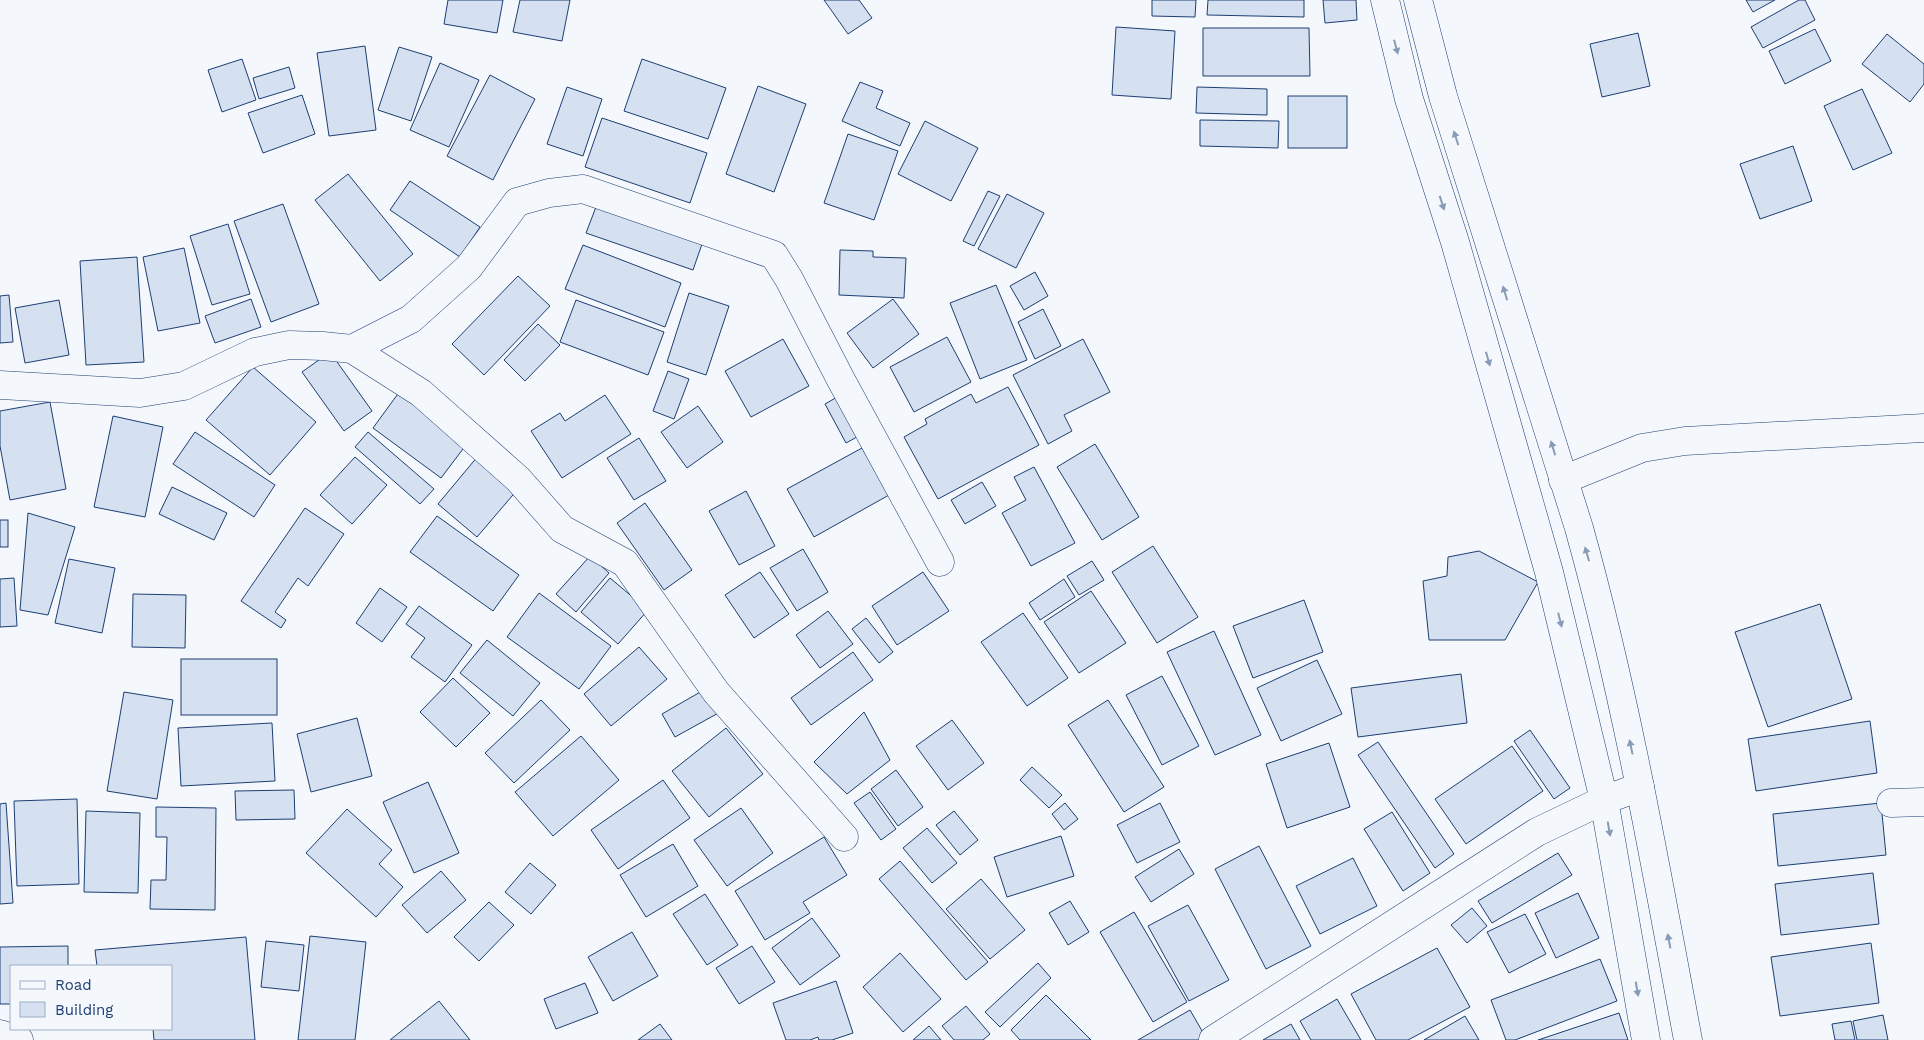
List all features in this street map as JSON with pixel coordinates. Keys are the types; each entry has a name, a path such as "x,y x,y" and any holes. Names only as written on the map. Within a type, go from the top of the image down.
{"street":[{"path":"1384,0 1410,99 1457,251 1549,572 1604,800 1646,1040"},
{"path":"1418,0 1443,96 1594,579 1640,787 1688,1040"},
{"path":"352,349 411,319 469,267 517,202 549,193 583,189 774,255 789,279 840,378 940,562"},
{"path":"0,385 140,394 184,386 255,352 289,345 352,349 421,393 518,479 562,529 625,562 716,692 844,837"},
{"path":"1563,480 1642,448 1685,441 1924,428"},
{"path":"1213,1040 1537,832 1604,800 1640,787"},
{"path":"1891,803 1924,802"},
{"path":"0,1034 19,1040"}],"building":[{"path":"448,0 503,0 497,33 444,24"},
{"path":"520,0 570,0 562,41 513,32"},
{"path":"824,0 859,0 872,18 848,34"},
{"path":"1152,0 1196,0 1195,17 1152,16"},
{"path":"1208,0 1304,0 1304,17 1207,15"},
{"path":"1323,0 1356,0 1357,20 1325,23"},
{"path":"1746,0 1775,0 1753,12"},
{"path":"1799,0 1805,0 1815,20 1763,48 1751,27"},
{"path":"1116,27 1175,31 1171,99 1112,95"},
{"path":"1203,28 1309,28 1310,76 1203,76"},
{"path":"1815,29 1831,61 1785,84 1769,51"},
{"path":"1638,33 1650,86 1602,97 1590,44"},
{"path":"1887,34 1924,64 1924,84 1910,102 1862,64"},
{"path":"365,46 376,130 329,136 317,53"},
{"path":"399,47 432,57 411,121 378,110"},
{"path":"242,59 256,100 222,112 208,70"},
{"path":"642,59 726,88 708,139 624,111"},
{"path":"440,63 479,80 449,147 410,130"},
{"path":"289,67 295,88 259,99 253,78"},
{"path":"490,75 535,99 493,180 447,156"},
{"path":"860,82 883,91 876,108 910,123 900,146 842,121"},
{"path":"758,86 806,104 774,192 726,174"},
{"path":"567,87 602,99 583,156 547,144"},
{"path":"1197,87 1267,89 1267,115 1196,113"},
{"path":"1862,89 1892,153 1853,170 1824,106"},
{"path":"302,95 315,134 263,153 248,113"},
{"path":"1288,96 1347,96 1347,148 1288,148"},
{"path":"602,118 707,153 690,203 585,167"},
{"path":"1200,120 1279,121 1278,148 1200,146"},
{"path":"925,121 978,148 951,201 898,174"},
{"path":"848,134 898,151 874,220 824,203"},
{"path":"1793,146 1812,201 1760,219 1740,164"},
{"path":"348,174 413,254 380,281 315,200"},
{"path":"410,181 480,227 460,257 390,210"},
{"path":"988,191 1000,196 974,246 963,241"},
{"path":"1007,194 1044,213 1016,268 978,249"},
{"path":"283,204 319,304 271,322 234,221"},
{"path":"596,207 702,244 693,270 586,233"},
{"path":"228,224 250,294 212,305 190,236"},
{"path":"583,245 681,283 665,327 565,289"},
{"path":"184,248 200,323 158,331 143,257"},
{"path":"840,250 873,251 873,257 906,258 904,298 839,295"},
{"path":"137,257 144,362 86,365 80,261"},
{"path":"1035,272 1048,296 1024,310 1010,286"},
{"path":"518,276 550,306 484,375 452,344"},
{"path":"996,285 1027,360 980,379 950,303"},
{"path":"689,293 729,306 706,375 667,362"},
{"path":"9,295 13,342 0,343 0,296"},
{"path":"251,299 261,327 215,343 205,316"},
{"path":"893,299 919,334 873,368 847,333"},
{"path":"59,300 69,355 25,363 15,308"},
{"path":"576,300 664,332 648,375 560,342"},
{"path":"1043,309 1061,346 1035,359 1018,322"},
{"path":"538,324 560,345 525,381 504,360"},
{"path":"947,337 971,382 914,412 890,367"},
{"path":"783,339 809,386 751,417 725,371"},
{"path":"1083,339 1110,392 1064,415 1072,431 1048,444 1013,375"},
{"path":"330,352 372,411 344,431 302,372"},
{"path":"253,367 316,422 270,475 206,420"},
{"path":"668,371 689,379 674,419 653,411"},
{"path":"1008,387 1039,445 938,499 904,437 927,424 925,419 971,394 976,403"},
{"path":"400,391 469,441 441,478 373,428"},
{"path":"844,393 866,432 846,443 825,404"},
{"path":"605,395 631,434 562,478 531,431 560,413 565,421"},
{"path":"50,402 66,489 10,500 0,446 0,411"},
{"path":"698,406 723,442 687,468 661,432"},
{"path":"113,416 163,427 145,517 94,507"},
{"path":"195,432 275,485 254,517 173,464"},
{"path":"368,432 434,489 420,504 355,447"},
{"path":"639,438 666,481 634,500 607,458"},
{"path":"1095,444 1139,517 1102,540 1057,467"},
{"path":"862,448 889,495 814,537 787,489"},
{"path":"478,456 518,489 477,537 438,504"},
{"path":"355,457 387,485 352,524 320,495"},
{"path":"1034,467 1075,543 1031,566 1002,513 1026,500 1014,477"},
{"path":"982,482 996,506 965,524 951,500"},
{"path":"172,487 227,513 214,540 159,514"},
{"path":"746,491 775,546 739,565 709,511"},
{"path":"645,503 692,570 664,590 617,523"},
{"path":"305,508 344,534 308,586 298,578 275,612 286,620 281,628 241,601"},
{"path":"28,513 75,527 48,615 20,610"},
{"path":"437,516 519,575 493,611 410,552"},
{"path":"0,520 8,520 8,547 0,547"},
{"path":"1153,546 1198,617 1157,643 1112,572"},
{"path":"803,549 828,592 797,611 770,568"},
{"path":"1479,551 1538,582 1505,640 1429,640 1423,581 1447,576 1448,557"},
{"path":"590,556 609,573 576,612 556,594"},
{"path":"69,559 115,568 102,633 55,623"},
{"path":"1092,561 1104,580 1079,595 1067,576"},
{"path":"760,572 789,614 754,638 725,595"},
{"path":"923,572 949,611 897,645 872,606"},
{"path":"14,578 17,626 0,627 0,579"},
{"path":"610,578 648,610 618,644 581,612"},
{"path":"1064,579 1075,597 1040,620 1029,603"},
{"path":"380,588 407,607 382,642 356,623"},
{"path":"1091,591 1126,643 1079,673 1044,622"},
{"path":"539,593 611,646 579,689 507,637"},
{"path":"133,594 186,595 185,648 132,647"},
{"path":"1304,600 1323,652 1253,678 1233,626"},
{"path":"1820,604 1852,699 1768,727 1735,632"},
{"path":"419,606 472,645 445,682 411,657 425,638 406,624"},
{"path":"828,611 853,644 820,668 796,635"},
{"path":"1023,613 1068,678 1027,706 981,642"},
{"path":"866,618 893,652 879,663 852,629"},
{"path":"1214,631 1261,735 1215,755 1167,652"},
{"path":"487,640 540,683 513,716 460,673"},
{"path":"639,647 667,679 611,726 584,694"},
{"path":"853,652 873,680 811,725 791,698"},
{"path":"181,659 277,659 277,715 181,715"},
{"path":"1317,660 1342,714 1281,741 1257,688"},
{"path":"1461,674 1467,723 1358,737 1351,688"},
{"path":"1162,676 1199,746 1162,765 1126,695"},
{"path":"453,678 490,713 456,747 420,712"},
{"path":"709,687 722,711 675,737 662,714"},
{"path":"124,692 173,700 157,799 107,791"},
{"path":"541,700 570,730 514,783 485,753"},
{"path":"1108,700 1164,787 1124,812 1068,725"},
{"path":"864,712 890,760 847,794 814,762"},
{"path":"357,718 372,776 311,792 297,734"},
{"path":"952,720 984,763 948,790 916,746"},
{"path":"1870,721 1877,773 1756,791 1748,739"},
{"path":"272,723 275,781 181,786 178,728"},
{"path":"726,728 763,774 709,817 672,771"},
{"path":"1530,730 1570,788 1554,799 1514,741"},
{"path":"581,736 619,780 553,836 515,792"},
{"path":"1378,742 1454,854 1435,868 1358,755"},
{"path":"1329,743 1350,807 1287,828 1266,764"},
{"path":"1512,746 1543,791 1466,844 1435,799"},
{"path":"1032,767 1062,795 1049,808 1020,780"},
{"path":"896,770 923,807 898,826 871,789"},
{"path":"663,780 690,818 618,869 591,830"},
{"path":"428,782 459,853 414,873 383,802"},
{"path":"294,790 295,819 236,820 235,791"},
{"path":"870,792 896,829 881,840 854,803"},
{"path":"77,799 79,884 17,886 14,801"},
{"path":"6,803 13,903 0,904 0,804"},
{"path":"1065,803 1078,819 1064,830 1052,814"},
{"path":"1160,803 1180,842 1137,863 1117,825"},
{"path":"1881,803 1886,855 1778,866 1773,814"},
{"path":"156,807 216,808 215,910 150,909 151,880 166,880 167,837 156,837"},
{"path":"741,808 773,853 727,886 694,840"},
{"path":"347,809 392,850 379,864 403,887 376,917 306,853"},
{"path":"86,811 140,813 138,893 84,892"},
{"path":"954,811 978,840 960,855 936,825"},
{"path":"1392,812 1430,873 1403,891 1364,829"},
{"path":"927,828 957,863 932,883 903,848"},
{"path":"1061,836 1074,876 1007,897 994,857"},
{"path":"824,837 847,875 803,902 810,913 765,940 735,891"},
{"path":"673,844 698,886 646,917 620,875"},
{"path":"1259,846 1311,946 1266,969 1215,869"},
{"path":"1179,849 1194,874 1151,902 1135,877"},
{"path":"1558,853 1572,875 1492,923 1478,901"},
{"path":"1353,858 1377,906 1320,934 1296,886"},
{"path":"900,861 988,962 966,980 879,879"},
{"path":"530,863 556,885 531,914 505,892"},
{"path":"441,871 466,900 427,933 402,905"},
{"path":"1873,873 1879,924 1781,935 1775,884"},
{"path":"981,879 1025,930 990,959 946,909"},
{"path":"1578,893 1599,938 1556,958 1535,913"},
{"path":"705,894 738,945 707,965 673,914"},
{"path":"1070,901 1089,932 1068,945 1049,913"},
{"path":"489,902 514,925 479,961 454,937"},
{"path":"1188,905 1229,980 1189,1001 1148,926"},
{"path":"1472,908 1487,926 1467,943 1451,925"},
{"path":"1134,912 1187,1002 1153,1022 1100,932"},
{"path":"1525,914 1546,954 1509,973 1487,932"},
{"path":"812,918 840,956 800,985 772,948"},
{"path":"632,932 658,976 613,1001 588,957"},
{"path":"310,936 366,942 355,1040 298,1040"},
{"path":"246,937 255,1040 154,1040 153,1030 172,1030 172,965 97,965 95,950"},
{"path":"266,941 304,945 299,991 261,987"},
{"path":"1871,943 1879,1003 1780,1016 1771,957"},
{"path":"68,946 68,965 10,965 10,1004 0,1004 0,947"},
{"path":"752,946 775,982 739,1004 716,968"},
{"path":"1437,948 1470,1007 1408,1040 1376,1040 1351,994"},
{"path":"900,953 941,999 903,1032 863,987"},
{"path":"1600,959 1617,1001 1515,1040 1506,1040 1491,1000"},
{"path":"1038,963 1051,978 1000,1027 985,1012"},
{"path":"836,981 853,1033 832,1040 819,1040 818,1037 810,1040 786,1040 773,1003"},
{"path":"585,983 598,1013 556,1029 544,999"},
{"path":"1046,995 1091,1040 1020,1040 1011,1030"},
{"path":"1337,999 1361,1040 1311,1040 1300,1021"},
{"path":"439,1001 470,1040 390,1040"},
{"path":"966,1006 990,1034 983,1040 954,1040 942,1026"},
{"path":"1190,1010 1205,1036 1199,1040 1138,1040"},
{"path":"1619,1013 1628,1040 1538,1040"},
{"path":"1883,1015 1888,1040 1857,1040 1853,1021"},
{"path":"1465,1016 1479,1040 1424,1040"},
{"path":"1851,1021 1855,1040 1835,1040 1832,1024"},
{"path":"660,1024 672,1040 638,1040"},
{"path":"1291,1024 1300,1040 1263,1040"},
{"path":"929,1026 941,1040 913,1040"}]}
